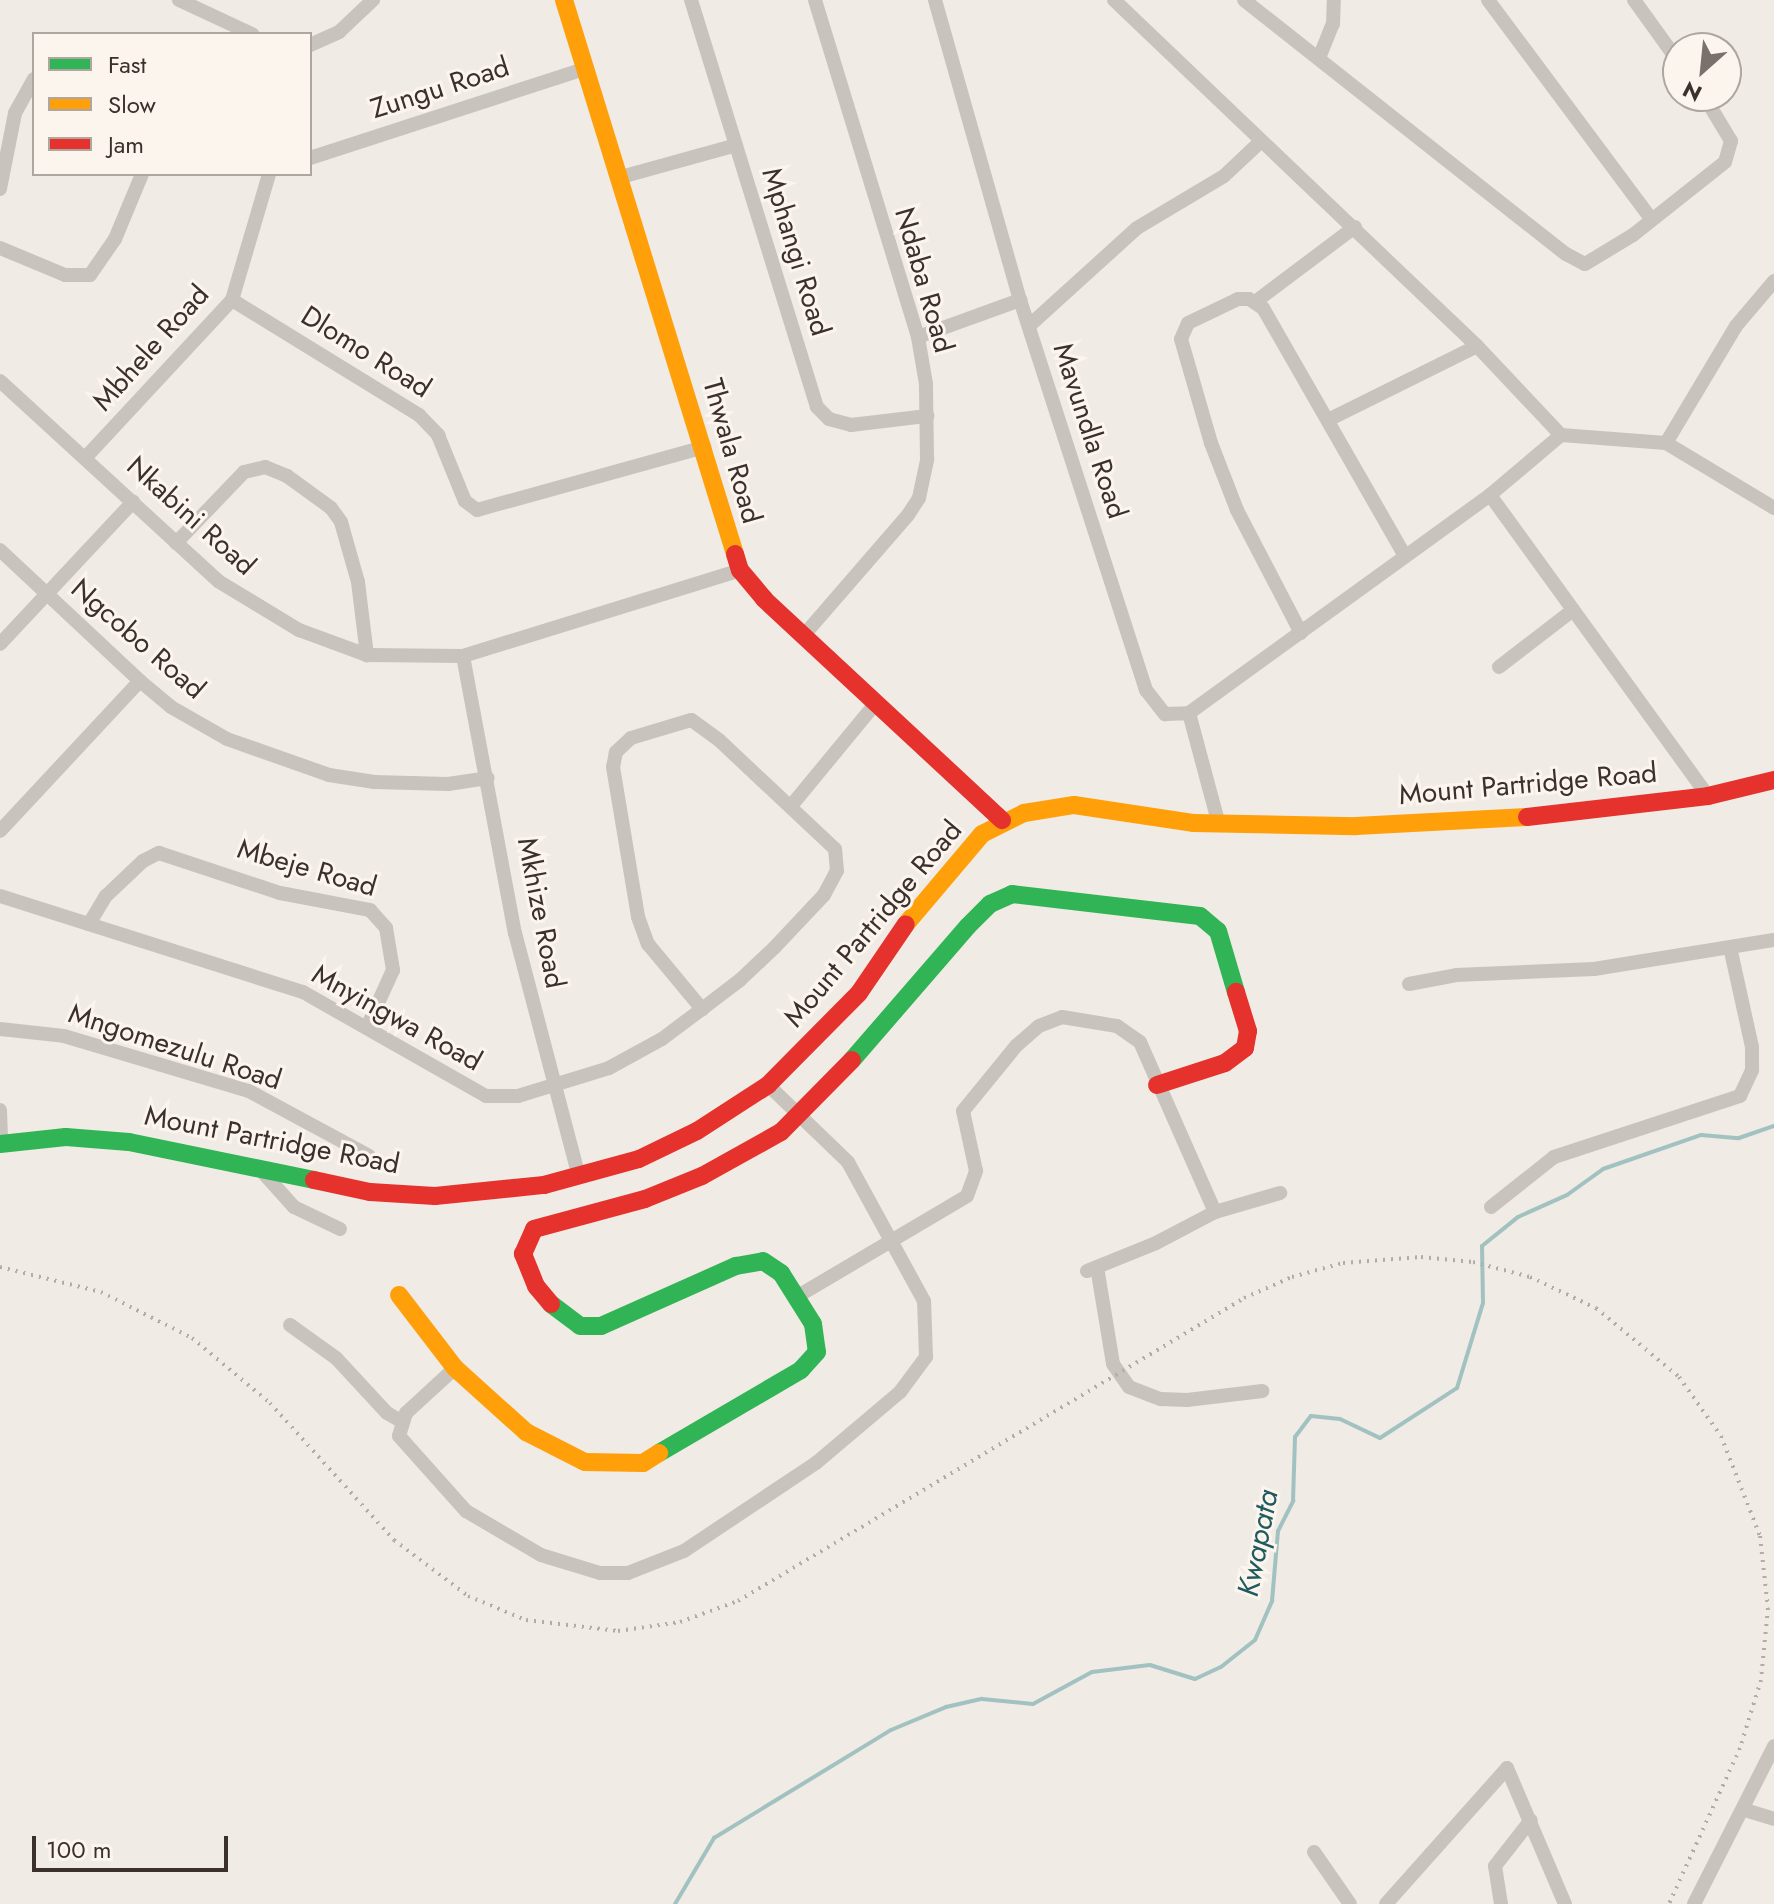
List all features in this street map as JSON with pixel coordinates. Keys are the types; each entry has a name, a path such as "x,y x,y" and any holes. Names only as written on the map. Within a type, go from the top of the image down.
{"street":[{"path":"179,0 248,32"},
{"path":"312,44 339,32 373,0"},
{"name":"Thwala Road","path":"564,0 740,570 804,635 1002,820"},
{"name":"Mphangi Road","path":"691,0 817,407 829,419 851,425 927,416"},
{"name":"Ndaba Road","path":"804,635 919,498 927,416 918,337 815,0"},
{"name":"Mavundla Road","path":"935,0 1020,300 1146,690 1165,714 1189,713"},
{"path":"1114,0 1259,143 1355,227 1477,346 1561,435 1666,443 1774,508"},
{"path":"1244,0 1578,262 1592,264 1716,174 1730,152 1727,127 1716,112"},
{"path":"1319,58 1333,24 1334,0"},
{"path":"1488,0 1651,219"},
{"path":"1634,0 1662,39"},
{"name":"Zungu Road","path":"312,157 587,68"},
{"path":"0,189 15,113 32,83"},
{"path":"1030,325 1137,228 1224,176 1259,143"},
{"path":"621,177 736,145"},
{"path":"0,248 65,275 90,275 115,239 141,176"},
{"name":"Mbhele Road","path":"86,457 232,300 268,176"},
{"path":"1301,633 1237,510 1181,339 1188,323 1200,315 1238,299 1255,302 1355,227"},
{"path":"1666,443 1736,326 1774,281"},
{"name":"Dlomo Road","path":"232,300 419,415 438,435 465,501 477,510 704,447"},
{"path":"918,337 1020,300"},
{"path":"1255,302 1328,420 1405,556"},
{"path":"1328,420 1477,346"},
{"name":"Nkabini Road","path":"0,381 176,543 257,607 367,655 463,656 740,570"},
{"path":"1219,825 1189,713 1490,495 1561,435"},
{"path":"176,543 244,472 265,467 287,476 331,508 341,522 358,582 367,655"},
{"path":"1490,495 1708,796"},
{"path":"0,644 133,502"},
{"name":"Ngcobo Road","path":"0,550 171,707 227,739 329,775 409,784 488,778"},
{"path":"1499,667 1573,610"},
{"name":"Mkhize Road","path":"463,656 515,933 579,1177"},
{"path":"0,831 140,681"},
{"path":"702,1009 648,944 638,917 615,784 616,752 631,738 691,720 791,806 876,703"},
{"name":"Mount Partridge Road","path":"0,1143 94,1138 370,1192 435,1196 579,1177 639,1159 697,1131 768,1085 859,993 915,912 982,834 1002,820 1074,805 1219,825 1356,826 1552,816 1708,796 1774,780"},
{"name":"Mnyingwa Road","path":"0,896 303,992 368,1025 486,1096 518,1096 636,1055 702,1009 774,948 824,895 839,864 835,849 791,806"},
{"name":"Mbeje Road","path":"89,924 106,896 143,861 159,853 280,893 370,910 386,928 393,970 368,1025"},
{"path":"399,1295 455,1368 526,1432 564,1454 609,1466 643,1463 812,1361 818,1335 798,1296 771,1264 754,1262 591,1328 556,1310 536,1286 523,1254 528,1236 541,1224 645,1199 702,1176 781,1132 802,1113 968,926 990,904 1012,894 1185,913 1200,916 1218,931 1248,1031 1245,1048 1225,1063 1157,1085"},
{"path":"1409,984 1456,975 1594,969 1774,940"},
{"path":"1491,1207 1554,1157 1740,1096 1752,1070 1752,1047 1730,947"},
{"path":"798,1296 972,1191 976,1171 963,1111 983,1081 1039,1026 1062,1017 1117,1026 1140,1042 1215,1212"},
{"name":"Mngomezulu Road","path":"0,1029 64,1036 249,1091 369,1156"},
{"path":"455,1368 401,1421 399,1436 466,1511 509,1538 570,1567 600,1573 628,1573 655,1564 735,1519 816,1463 914,1378 926,1357 928,1320 894,1239 848,1162 802,1113 768,1085"},
{"path":"0,1110 0,1143"},
{"path":"259,1168 294,1207 340,1229"},
{"path":"1262,1391 1239,1398 1187,1400 1161,1399 1129,1387 1113,1364 1092,1269 1215,1212 1280,1193"},
{"path":"290,1325 336,1358 387,1413 401,1421"},
{"path":"1694,1904 1745,1810 1774,1746"},
{"path":"1386,1904 1507,1768 1565,1904"},
{"path":"1745,1810 1774,1819"},
{"path":"1501,1904 1495,1866 1531,1820"},
{"path":"1314,1852 1350,1904"}],"waterway":[{"name":"Kwapata","path":"675,1904 714,1838 891,1730 946,1707 982,1699 1033,1704 1092,1672 1150,1665 1195,1679 1221,1667 1255,1640 1272,1601 1278,1531 1293,1501 1295,1437 1311,1416 1340,1419 1380,1438 1457,1388 1483,1303 1482,1246 1518,1217 1567,1195 1603,1169 1701,1135 1739,1138 1774,1126"}],"railway":[{"path":"0,1267 101,1292 192,1338 270,1403 394,1540 468,1596 526,1620 618,1631 680,1622 738,1601 1244,1298 1292,1277 1343,1263 1421,1257 1473,1262 1530,1277 1596,1308 1679,1377 1721,1436 1760,1536 1768,1608 1761,1680 1740,1748 1669,1904"}],"traffic: fast":[{"path":"852,1060 968,926 990,904 1012,894 1200,916 1218,931 1236,992"},
{"path":"0,1144 66,1137 129,1142 314,1180"},
{"path":"551,1304 580,1326 601,1326 736,1266 763,1261 781,1273 813,1324 817,1352 801,1370 659,1453"}],"traffic: slow":[{"path":"564,0 735,554"},
{"path":"906,924 982,834 1024,813 1074,805 1193,823 1356,826 1527,817"},
{"path":"399,1295 455,1368 526,1432 585,1462 643,1463 659,1453"}],"traffic: jam":[{"path":"735,554 740,570 764,599 1002,820"},
{"path":"1527,817 1708,796 1774,780"},
{"path":"314,1180 370,1192 435,1196 544,1185 639,1159 697,1131 768,1085 859,993 906,924"},
{"path":"1157,1085 1225,1063 1245,1048 1248,1031 1236,992"},
{"path":"551,1304 536,1286 523,1254 534,1229 645,1199 702,1176 781,1132 852,1060"}]}
